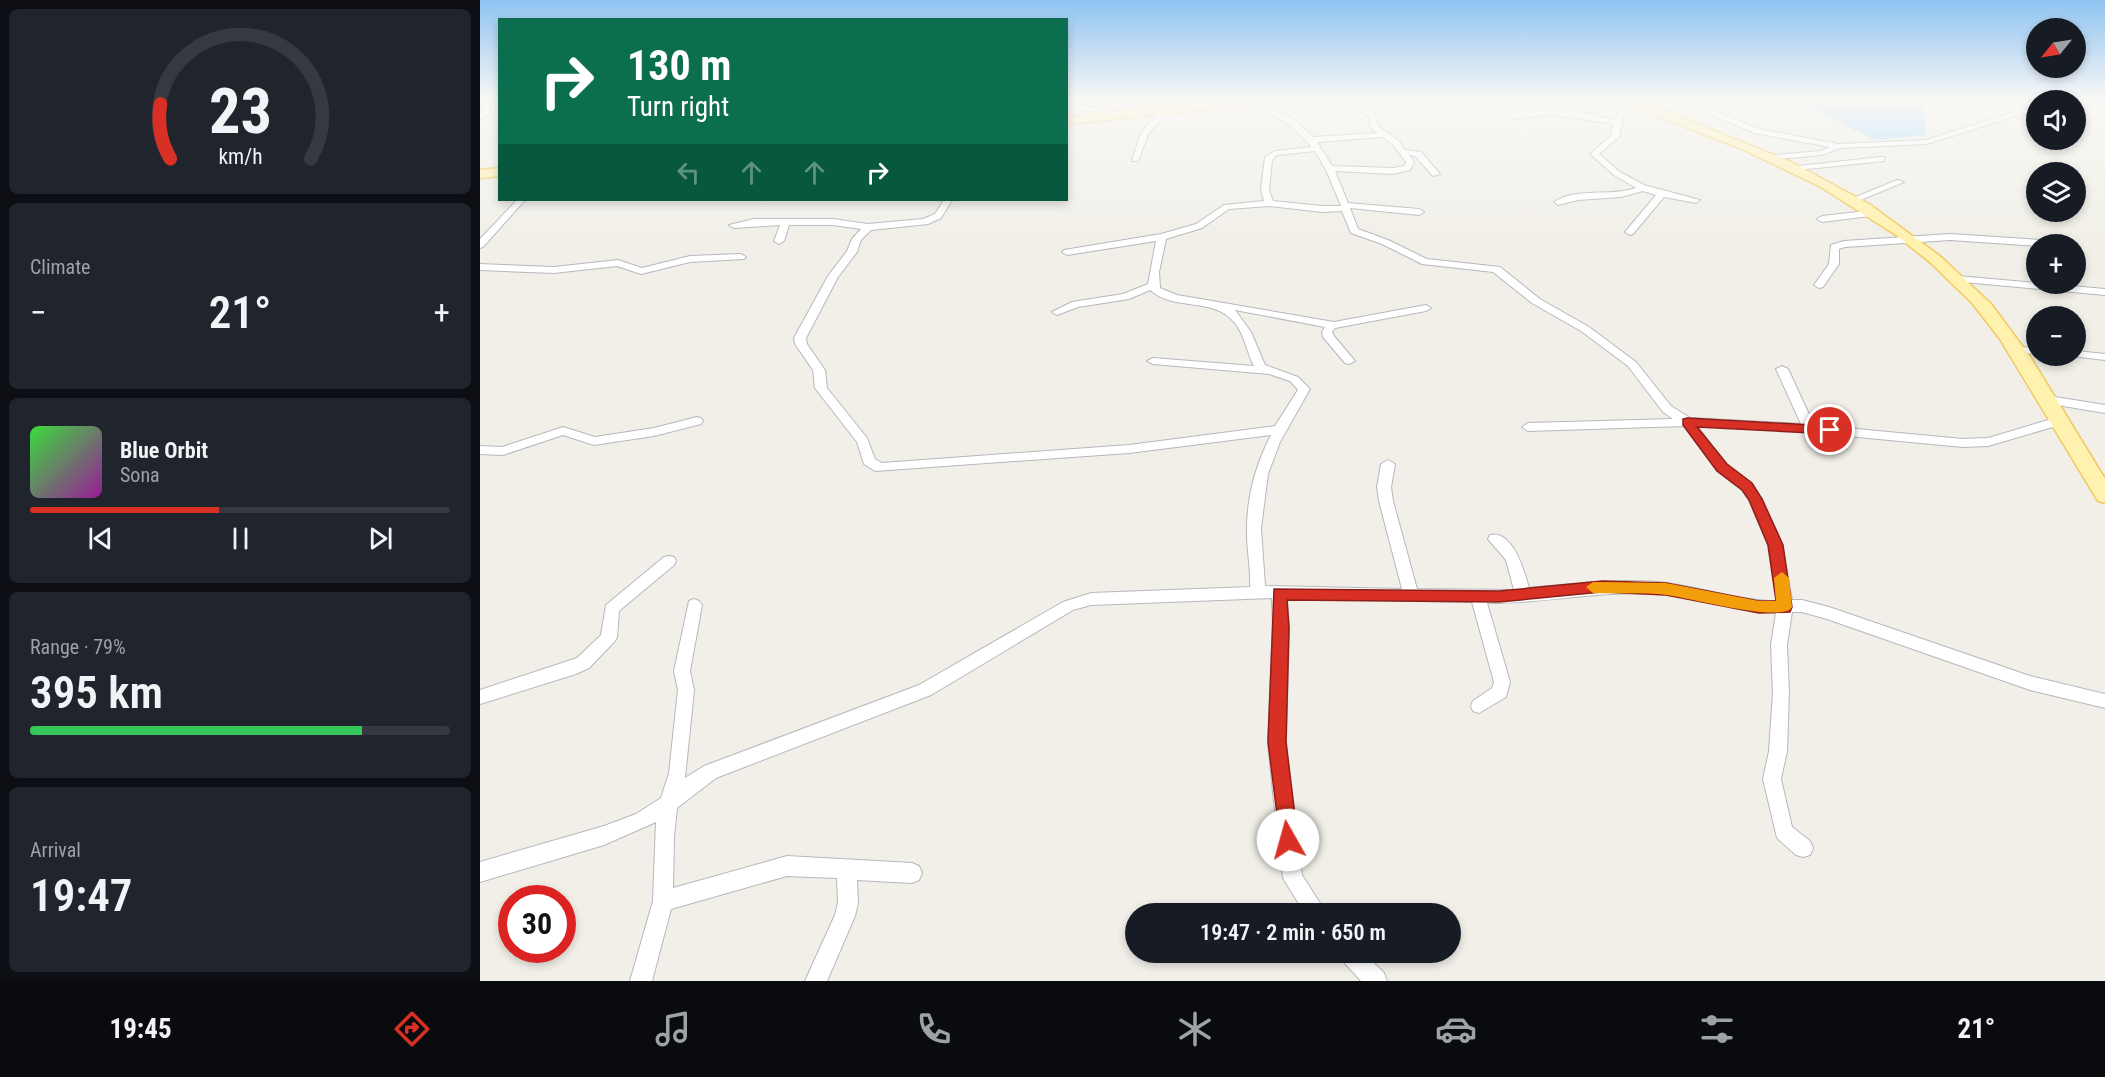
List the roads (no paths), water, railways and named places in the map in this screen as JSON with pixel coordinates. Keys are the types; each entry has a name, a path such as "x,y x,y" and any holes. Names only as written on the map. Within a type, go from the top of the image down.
{"main road":[{"path":"1747,146 1777,157 1855,199 1913,240 1957,279 1989,313 2017,350 2105,496"},
{"path":"480,174 498,172"}],"street":[{"path":"1135,159 1140,146"},
{"path":"1269,203 1265,190 1268,159 1275,153 1305,146"},
{"path":"1314,146 1328,168 1354,231 1385,242 1425,262 1496,269 1536,301 1585,329 1632,363 1667,409 1687,422 1722,468 1747,487 1755,499 1775,545 1785,607 1779,645 1781,692 1778,751 1772,779 1784,832 1803,848"},
{"path":"1328,168 1400,170 1407,168 1410,162 1405,152 1397,146"},
{"path":"1605,146 1594,154 1641,189 1660,196 1696,201"},
{"path":"1777,157 1822,153 1844,146"},
{"path":"1405,152 1418,154 1436,174"},
{"path":"1798,168 1834,162 1861,163 1881,159"},
{"path":"1855,199 1900,182"},
{"path":"1558,202 1574,196 1631,194 1641,189"},
{"path":"1630,232 1640,218 1659,202 1660,196"},
{"path":"480,245 520,201"},
{"path":"734,225 785,222 856,223 868,227 930,221 942,212 948,201"},
{"path":"1067,252 1162,237 1198,226 1227,207 1269,203 1322,209 1345,206 1419,212"},
{"path":"1822,219 1875,213"},
{"path":"779,241 785,222"},
{"path":"868,227 837,269 800,338 801,344 819,370 821,388 863,441 869,461 880,468 1129,449 1280,430"},
{"path":"1152,286 1162,237"},
{"path":"1819,285 1834,264 1834,247 1874,240 1977,237 2026,242"},
{"path":"480,267 554,270 618,263 640,271 690,259 741,257"},
{"path":"1957,279 2105,292"},
{"path":"1152,286 1161,294 1331,325 1371,320 1426,308"},
{"path":"1057,312 1076,304 1125,297 1152,286"},
{"path":"1219,304 1240,321 1257,361 1267,371"},
{"path":"1331,325 1327,332 1329,337 1348,361"},
{"path":"2017,350 2026,350"},
{"path":"2086,355 2105,357"},
{"path":"1153,361 1267,371 1294,379 1304,389 1265,459 1254,527 1259,579 1257,592"},
{"path":"1782,369 1809,428"},
{"path":"2049,400 2105,409"},
{"path":"480,450 490,453 503,451 563,431 594,441 654,432 697,421"},
{"path":"1528,427 1687,422 1809,428 1963,443 1988,442 2059,421"},
{"path":"1388,464 1384,488 1386,501 1411,595"},
{"path":"1495,539 1513,558 1523,594"},
{"path":"480,697 583,663 609,637 611,609 669,561"},
{"path":"480,872 617,830 644,819 668,803 690,783 710,772 933,686 1079,602 1100,598 1257,592 1478,596 1602,586 1666,589 1759,607 1802,606 1829,613 2000,674 2105,701"},
{"path":"1279,594 1281,628 1277,742 1293,878 1310,903"},
{"path":"1478,596 1502,681 1500,692 1479,706"},
{"path":"641,981 663,901 664,837 668,803 678,773 686,690 682,671 694,605"},
{"path":"663,901 787,866 912,873"},
{"path":"816,981 845,916 846,868"},
{"path":"1359,963 1376,981"}]}
